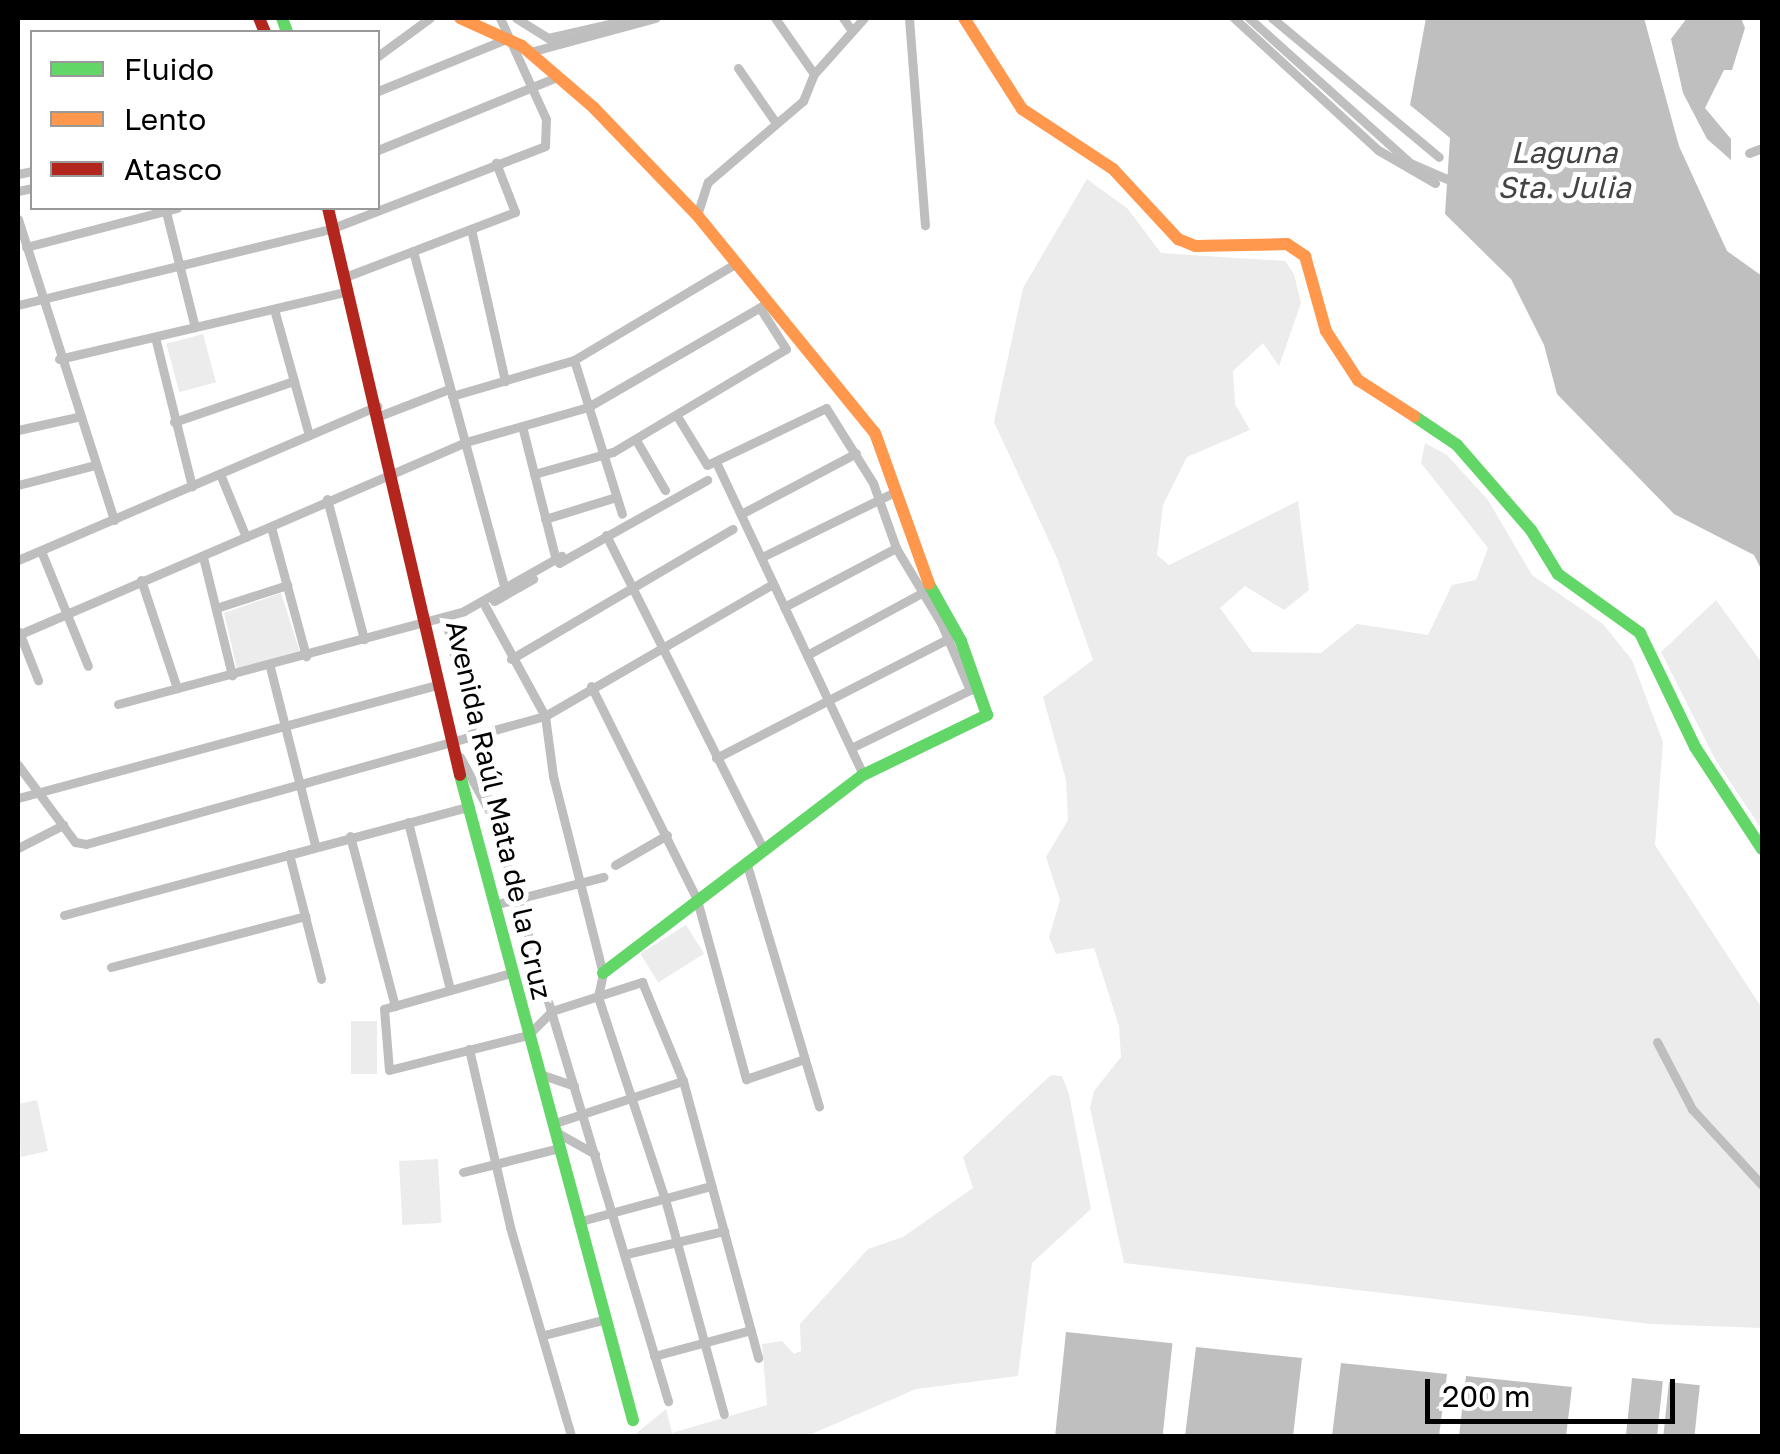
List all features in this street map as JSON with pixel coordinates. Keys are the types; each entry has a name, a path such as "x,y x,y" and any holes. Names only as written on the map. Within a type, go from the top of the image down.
{"street":[{"path":"380,55 430,18"},
{"path":"460,18 530,52 684,201 737,264 786,349 636,440 603,456 534,474"},
{"path":"380,210 546,146 546,119 529,90 500,18"},
{"path":"530,52 656,18"},
{"path":"774,18 814,74"},
{"path":"843,18 852,31"},
{"path":"684,201 802,100 814,74 864,18"},
{"path":"909,18 925,226"},
{"path":"964,18 1022,109 1113,169 1178,240 1195,246 1287,244 1305,256 1326,332 1358,380 1458,444 1531,530 1558,574 1616,610 1640,632 1694,746 1762,850"},
{"path":"1234,18 1378,150 1435,183"},
{"path":"1272,18 1439,157"},
{"path":"380,90 506,39"},
{"path":"738,68 776,123"},
{"path":"380,149 557,78"},
{"path":"1749,153 1762,148"},
{"path":"59,359 274,309 347,284 412,251 515,212 496,164"},
{"path":"697,215 708,182"},
{"path":"26,247 161,210"},
{"path":"165,210 195,327"},
{"name":"Avenida Raúl Mata de la Cruz","path":"328,210 429,622 467,807 633,1420"},
{"path":"18,305 333,228 379,210"},
{"path":"18,218 77,417 114,520"},
{"path":"471,229 504,381"},
{"path":"412,251 504,586"},
{"path":"18,560 309,435 378,411 574,360 737,264"},
{"path":"38,680 18,633 466,442 588,406 764,305"},
{"path":"602,973 863,775 987,715 924,574 898,491 874,434 764,305"},
{"path":"274,309 309,435"},
{"path":"155,337 192,486"},
{"path":"574,360 622,514"},
{"path":"174,422 294,382"},
{"path":"677,416 705,464 826,408 880,498 896,548 920,594 952,636"},
{"path":"18,430 77,417"},
{"path":"464,611 558,558 522,426"},
{"path":"636,440 665,490"},
{"path":"741,514 856,454"},
{"path":"716,462 863,775"},
{"path":"18,485 94,465"},
{"path":"220,474 246,536"},
{"path":"118,704 270,667 485,606 706,480"},
{"path":"762,557 898,491"},
{"path":"545,519 616,497"},
{"path":"327,499 364,639"},
{"path":"271,527 306,656"},
{"path":"512,659 733,529"},
{"path":"606,535 764,850"},
{"path":"784,607 896,548"},
{"path":"41,551 88,666"},
{"path":"202,556 232,675"},
{"path":"141,580 177,688"},
{"path":"18,765 75,842 86,844 545,716 659,646 773,584"},
{"path":"216,608 287,585"},
{"path":"807,655 920,594"},
{"path":"485,606 545,716 552,776 602,973 598,997 665,1199 724,1414"},
{"path":"444,617 514,900 548,1016 616,1211 668,1401"},
{"path":"716,758 826,697 952,636"},
{"path":"270,667 315,845"},
{"path":"18,798 440,684"},
{"path":"591,686 696,900 746,1079 804,1059"},
{"path":"851,748 974,688"},
{"path":"452,741 482,804 493,818"},
{"path":"64,915 315,845 482,804"},
{"path":"408,822 450,989"},
{"path":"18,848 62,825"},
{"path":"616,866 667,835"},
{"path":"350,836 395,1006"},
{"path":"290,854 321,978"},
{"path":"747,864 818,1107"},
{"path":"493,905 582,886 603,877"},
{"path":"110,968 305,916"},
{"path":"510,973 384,1009 389,1070 528,1035 548,1016 642,982 684,1081 758,1358"},
{"path":"1656,1042 1692,1108 1762,1186"},
{"path":"469,1049 570,1436"},
{"path":"540,1074 574,1086"},
{"path":"597,1156 556,1128 632,1096 684,1081"},
{"path":"464,1172 560,1148"},
{"path":"581,1221 711,1186"},
{"path":"626,1254 724,1231"},
{"path":"544,1336 608,1318"},
{"path":"654,1356 751,1330"}],"shaded area":[{"path":"1087,179 1128,209 1161,253 1285,261 1294,274 1301,303 1279,366 1263,343 1233,371 1235,404 1250,430 1187,457 1163,505 1157,555 1169,565 1298,501 1309,590 1284,610 1245,586 1220,608 1252,652 1321,653 1357,624 1428,635 1452,585 1476,580 1488,548 1421,463 1425,443 1447,455 1488,500 1532,575 1603,624 1632,660 1663,742 1655,845 1762,1008 1762,1328 1651,1324 1124,1263 1090,1108 1094,1091 1121,1057 1119,1026 1094,948 1056,954 1049,937 1060,900 1046,857 1068,820 1066,780 1043,697 1093,660 1057,558 994,422 1023,288"},
{"path":"203,334 216,382 179,392 166,344"},
{"path":"281,593 300,652 237,669 224,613"},
{"path":"1716,600 1762,663 1762,830 1715,759 1661,652"},
{"path":"686,925 704,954 658,982 640,954"},
{"path":"351,1021 377,1021 377,1074 351,1074"},
{"path":"1051,1075 1062,1076 1069,1094 1091,1209 1032,1263 1018,1376 916,1389 807,1436 633,1436 666,1409 672,1433 767,1405 762,1344 782,1341 794,1354 801,1351 800,1324 868,1249 903,1237 973,1188 963,1157"},
{"path":"37,1100 48,1151 21,1157 18,1104"},
{"path":"438,1159 441,1223 402,1225 399,1161"}],"water":[{"name":"Laguna Sta. Julia","path":"1426,18 1644,18 1679,146 1727,251 1762,276 1762,571 1754,555 1674,514 1557,394 1544,345 1511,279 1445,214 1450,138 1410,105"},
{"name":"Laguna Sta. Julia","path":"1687,18 1741,18 1745,28 1732,70 1724,70 1705,108 1731,139 1731,160 1707,139 1683,93 1671,39"},
{"path":"1066,1332 1172,1343 1163,1436 1055,1436"},
{"path":"1196,1347 1302,1358 1293,1436 1185,1436"},
{"path":"1341,1363 1447,1374 1439,1436 1332,1436"},
{"path":"1466,1376 1572,1387 1566,1436 1459,1436"},
{"path":"1632,1378 1663,1381 1657,1436 1626,1436"},
{"path":"1669,1382 1700,1385 1694,1436 1663,1436"}],"waterway":[{"path":"516,18 548,38 635,18"},
{"path":"1249,18 1410,163 1447,179"},
{"path":"18,174 30,171"}],"traffic: fast":[{"path":"282,18 286,30"},
{"path":"1414,416 1457,445 1531,530 1558,574 1640,633 1695,747 1762,849"},
{"path":"603,973 863,775 987,715 961,641 929,584"},
{"path":"460,775 633,1420"}],"traffic: slow":[{"path":"460,18 522,46 593,107 697,215 875,433 929,584"},
{"path":"964,18 1022,109 1113,169 1178,239 1195,246 1287,244 1305,256 1326,331 1358,380 1414,416"}],"traffic: jam":[{"path":"259,18 264,30"},
{"path":"328,210 460,775"}]}
